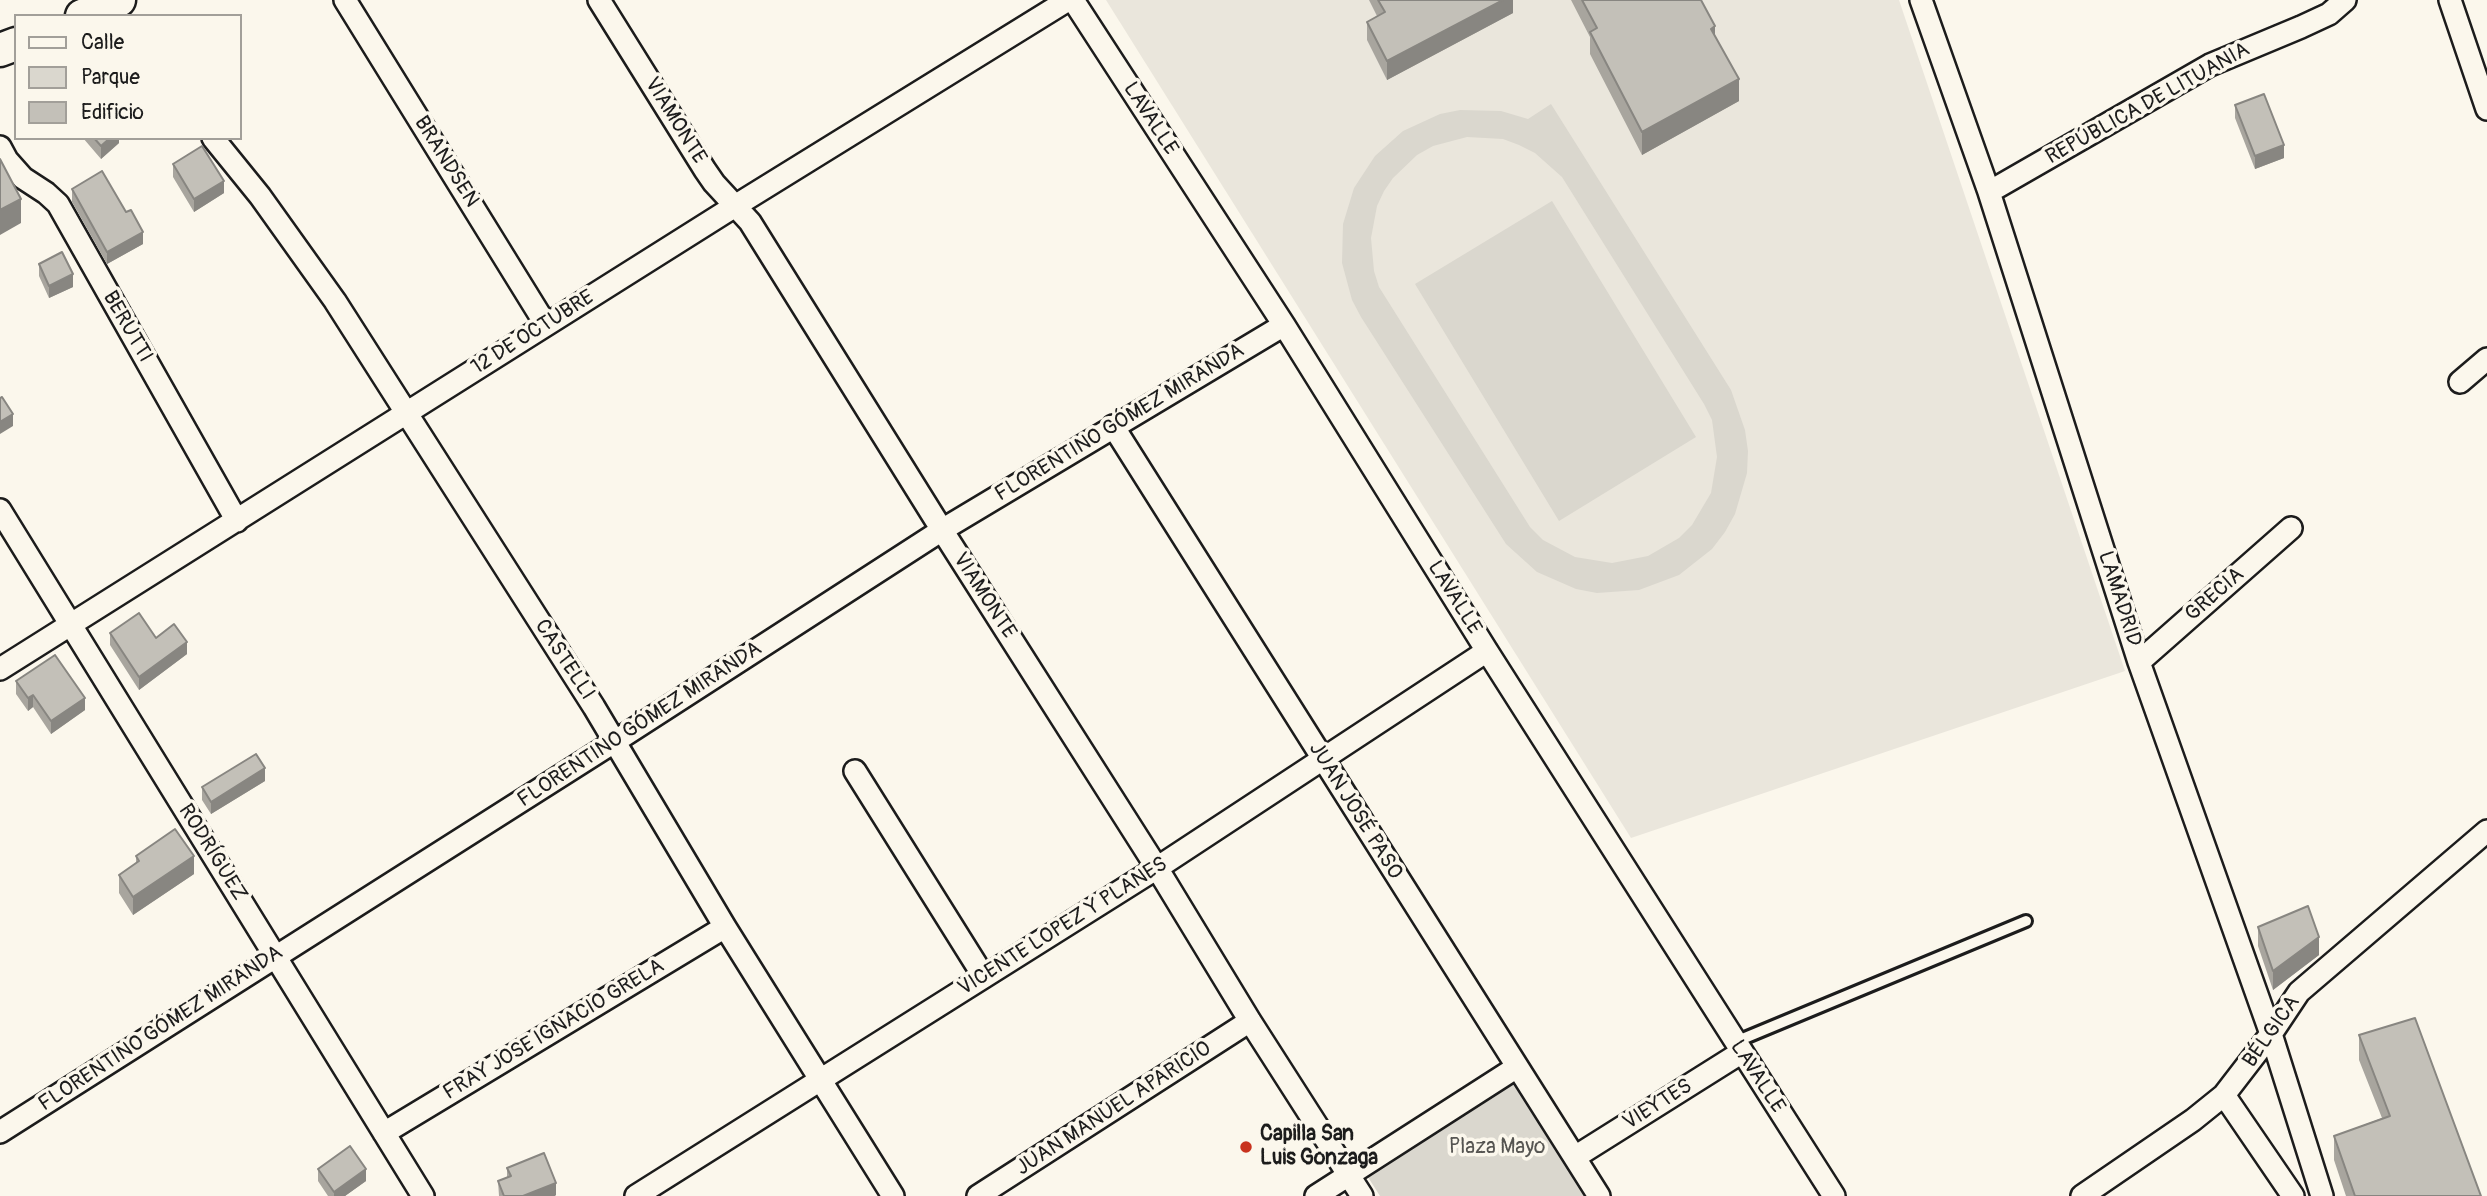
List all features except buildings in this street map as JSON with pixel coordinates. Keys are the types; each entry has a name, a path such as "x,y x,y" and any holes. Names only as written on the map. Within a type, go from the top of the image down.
{"street":[{"name":"BRANDSEN","path":"345,0 546,325"},
{"name":"VIAMONTE","path":"599,0 705,170 750,222 1362,1196"},
{"name":"12 DE OCTUBRE","path":"0,669 735,206 1071,0"},
{"name":"LAVALLE","path":"1071,0 1284,325 1487,651 1834,1196"},
{"name":"LAMADRID","path":"1922,0 1989,192 2139,662 2271,1034 2322,1196"},
{"name":"REPÚBLICA DE LITUANIA","path":"1989,192 2210,65 2329,14 2345,0"},
{"path":"2450,0 2487,108"},
{"name":"CASTELLI","path":"215,140 260,196 327,290 407,414 594,707 725,927 893,1196"},
{"name":"BERUTTI","path":"0,147 7,160 23,178 58,204 237,522"},
{"name":"FLORENTINO GÓMEZ MIRANDA","path":"0,1132 942,530 1113,425 1284,325"},
{"path":"2460,382 2487,359"},
{"name":"JUAN JOSÉ PASO","path":"1113,425 1599,1196"},
{"name":"RODRÍGUEZ","path":"0,510 424,1196"},
{"name":"GRECIA","path":"2139,662 2291,528"},
{"name":"VICENTE LOPEZ Y PLANES","path":"636,1196 1157,868 1487,651"},
{"path":"855,771 984,977"},
{"name":"BÉLGICA","path":"2082,1196 2193,1120 2224,1095 2299,992 2487,831"},
{"name":"FRAY JOSE IGNACIO GRELA","path":"384,1133 725,927"},
{"name":"JUAN MANUEL APARICIO","path":"978,1196 1250,1021"},
{"name":"VIEYTES","path":"1575,1157 1738,1047"},
{"path":"1316,1196 1517,1067"},
{"path":"2224,1095 2293,1196"}],"lane":[{"path":"1738,1047 2026,921"}],"shaded area":[{"path":"1106,0 1899,0 2125,671 1631,838"}],"green space":[{"path":"1551,104 1731,390 1745,430 1747,473 1735,514 1725,532 1712,549 1679,575 1639,590 1597,593 1576,589 1537,572 1506,544 1361,317 1352,300 1342,263 1343,224 1354,188 1375,156 1403,131 1440,114 1460,110 1501,111 1528,119","holes":["1467,137 1503,139 1535,153 1562,177 1712,420 1717,457 1711,493 1692,525 1679,538 1648,556 1612,563 1575,557 1543,540 1530,527 1379,287 1374,271 1371,238 1377,206 1393,178 1417,155 1433,146"]},
{"path":"1552,201 1696,437 1559,521 1415,284"},
{"name":"Plaza Mayo","path":"1513,1081 1585,1196 1380,1196 1366,1174"}],"place":[{"name":"Capilla San Luis Gonzaga","path":"1246,1147"}]}
